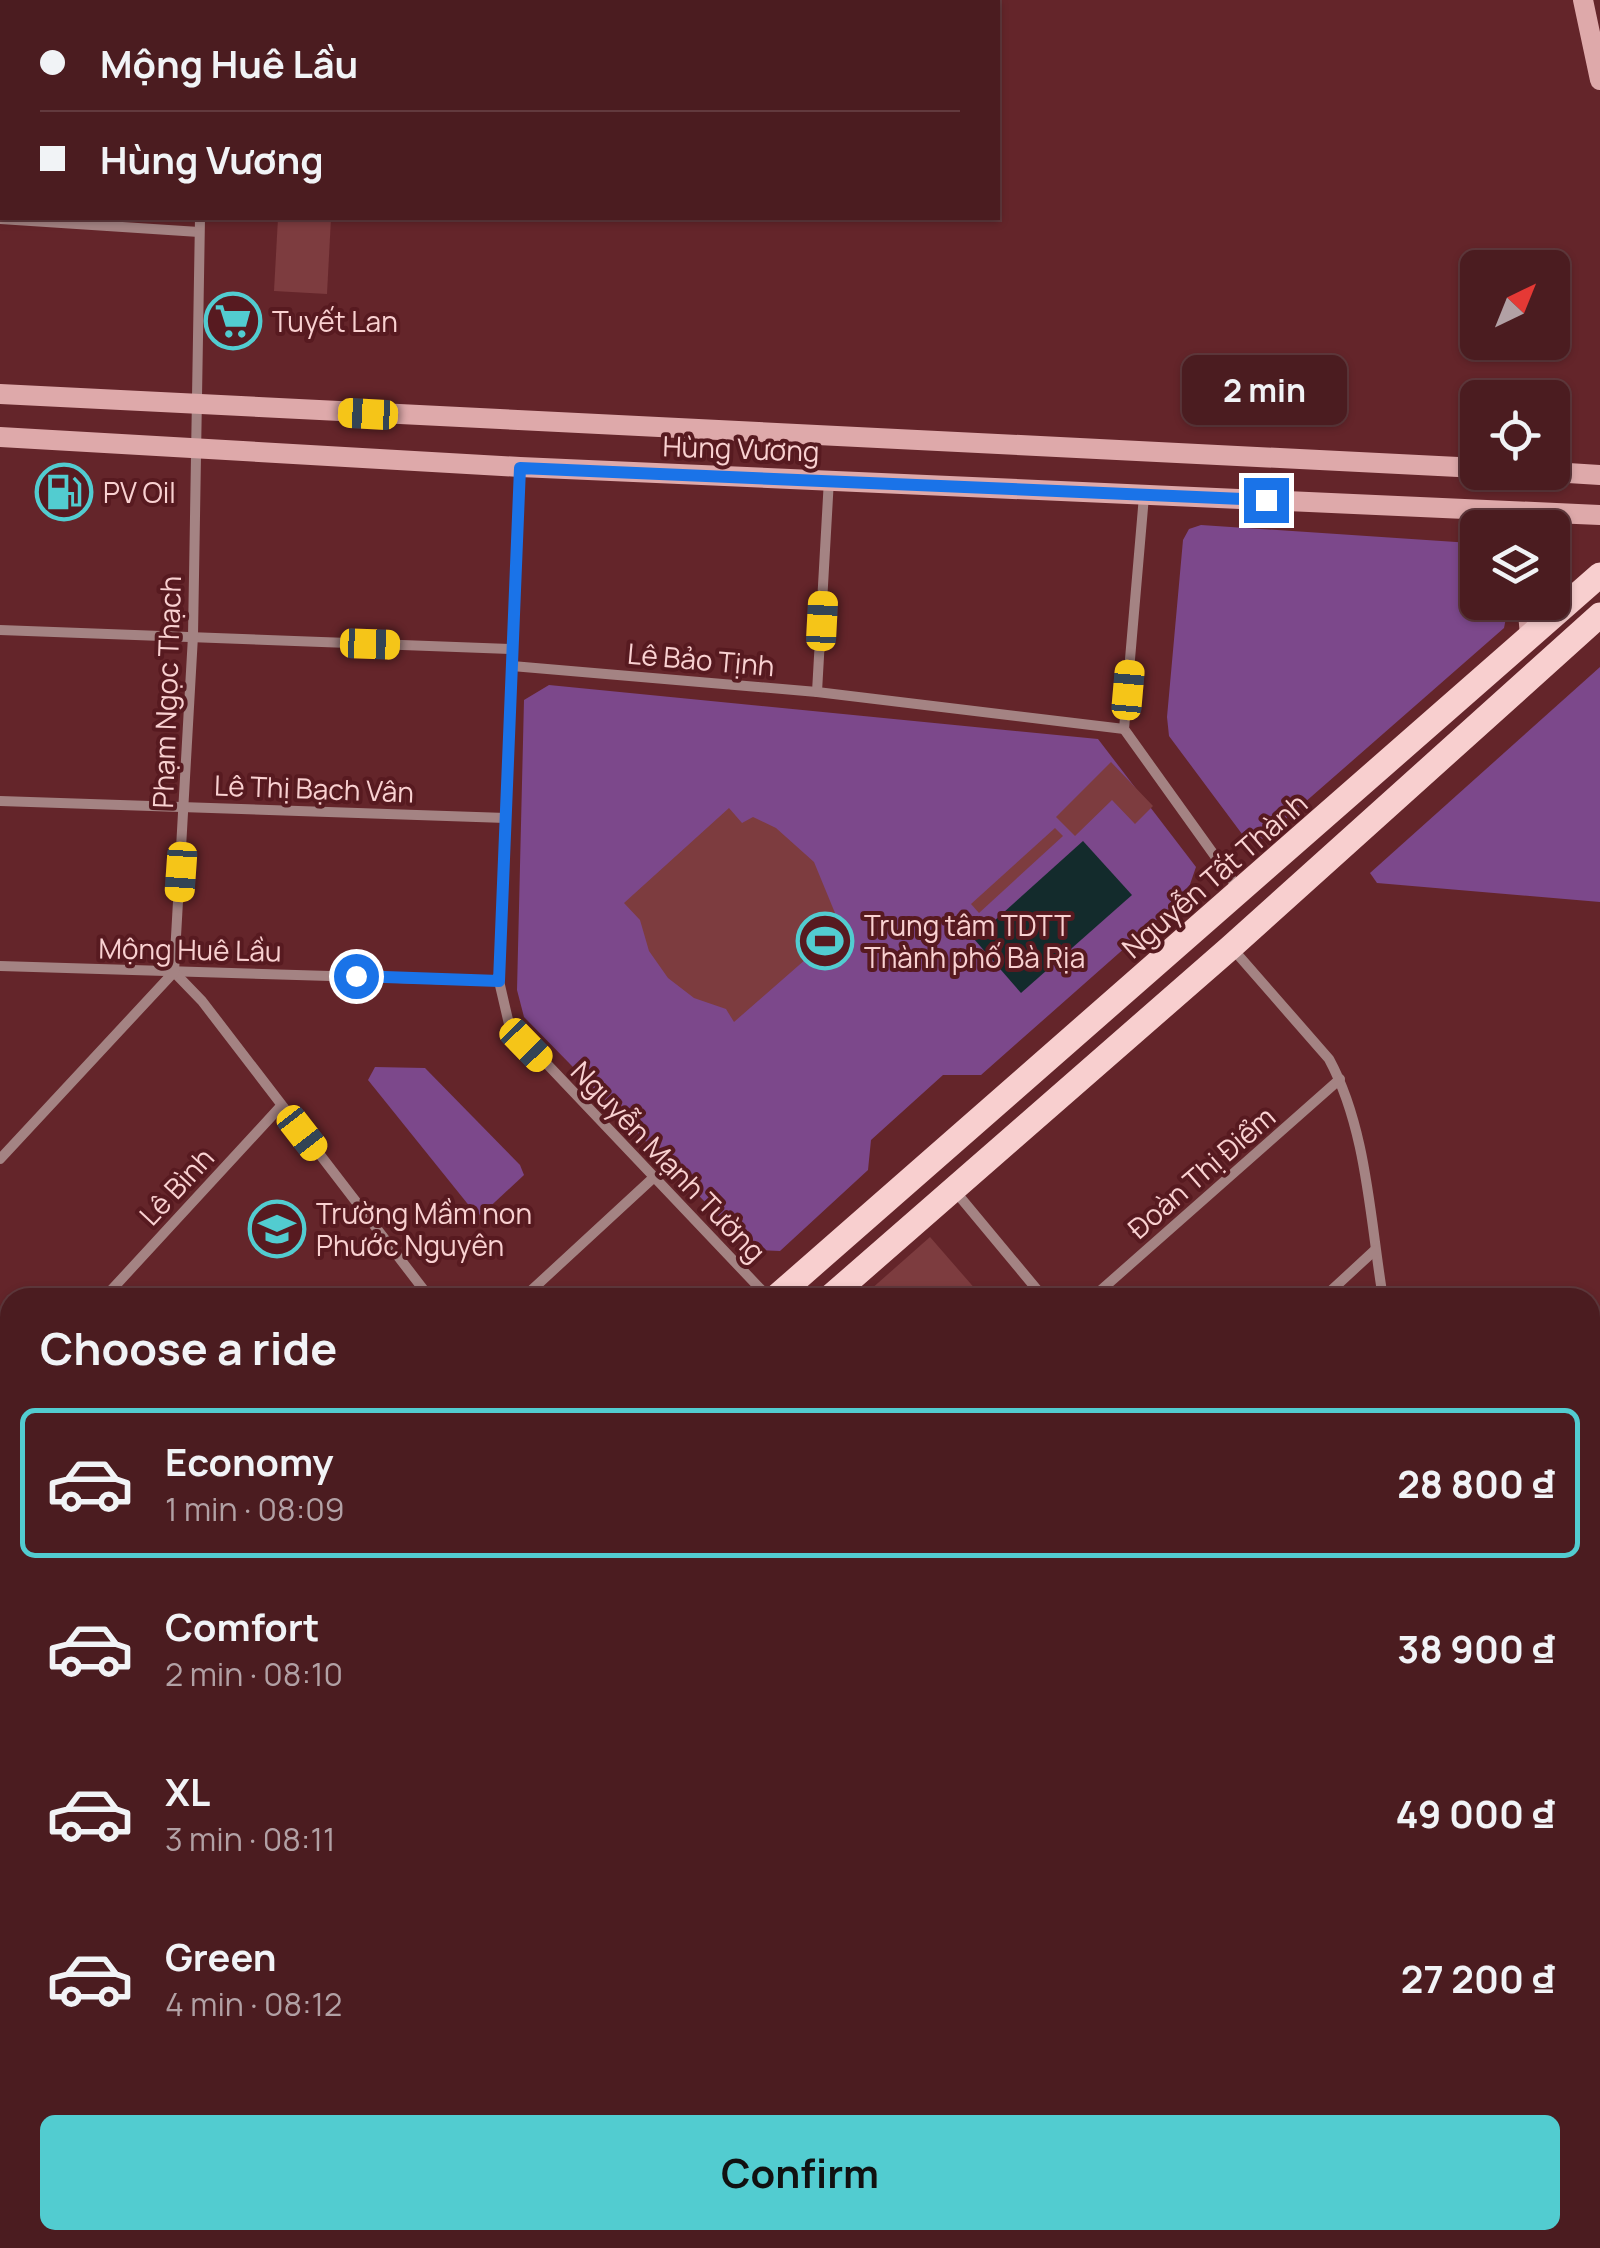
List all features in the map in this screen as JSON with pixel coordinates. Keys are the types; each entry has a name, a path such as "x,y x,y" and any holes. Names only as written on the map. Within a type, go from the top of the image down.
{"main road":[{"path":"1584,0 1600,80"},
{"name":"Hùng Vương","path":"0,394 1460,467"},
{"name":"Hùng Vương","path":"0,437 520,468 830,478 1144,495 1460,517"},
{"path":"1570,473 1600,475"},
{"name":"Hùng Vương","path":"1570,516 1600,515"},
{"name":"Nguyễn Tất Thành","path":"784,1288 1241,893 1600,574"},
{"path":"841,1288 1231,947 1600,615"},
{"path":"1529,620 1530,635"}],"street":[{"path":"15,220 199,232"},
{"name":"Phạm Ngọc Thạch","path":"174,972 186,806 192,636 200,220"},
{"name":"Nguyễn Mạnh Tường","path":"520,468 499,981 509,1024 652,1178 762,1288"},
{"path":"817,692 830,478"},
{"path":"1144,495 1124,729 1241,893"},
{"path":"0,630 513,649"},
{"name":"Lê Bảo Tịnh","path":"512,666 817,692 1124,729"},
{"name":"Lê Thị Bạch Vân","path":"0,801 506,818"},
{"path":"1231,947 1329,1059 1340,1079 1352,1118 1382,1288"},
{"name":"Mộng Huê Lầu","path":"0,966 499,981"},
{"path":"0,1159 174,972 202,1000 422,1288"},
{"name":"Đoàn Thị Điểm","path":"1103,1288 1340,1079"},
{"name":"Lê Bình","path":"113,1288 280,1106"},
{"path":"534,1288 652,1178"},
{"path":"954,1190 1036,1288"},
{"path":"1334,1288 1375,1250"}],"shaded area":[{"path":"1201,525 1460,542 1460,620 1506,620 1504,628 1263,839 1242,834 1169,736 1167,717 1183,540 1189,529"},
{"path":"1600,667 1600,902 1377,883 1370,873"},
{"name":"Trung tâm TDTT Thành phố Bà Rịa","path":"549,685 1098,739 1196,867 1187,893 981,1075 943,1075 871,1140 868,1170 780,1251 752,1250 524,1017 517,990 524,700"},
{"path":"375,1067 425,1068 520,1165 524,1175 481,1215 475,1213 368,1080"}],"water":[{"path":"1083,841 1132,895 1021,993 974,939"}],"building":[{"path":"278,220 331,220 327,294 274,291"},
{"path":"1111,762 1153,806 1135,824 1112,800 1075,836 1056,817"},
{"path":"729,808 742,823 753,817 776,828 814,862 835,913 830,921 838,931 734,1022 726,1009 694,998 668,978 649,951 640,920 624,903"},
{"path":"1055,828 1063,836 979,913 971,904"},
{"path":"930,1237 974,1288 872,1288"}],"place":[{"name":"Tuyết Lan","path":"233,321"},
{"name":"PV Oil","path":"64,492"},
{"name":"Trung tâm TDTT Thành phố Bà Rịa","path":"825,941"},
{"name":"Trường Mầm non Phước Nguyên","path":"277,1229"}],"route":[{"path":"356,976 499,981 520,468 830,478 1266,500"}]}
